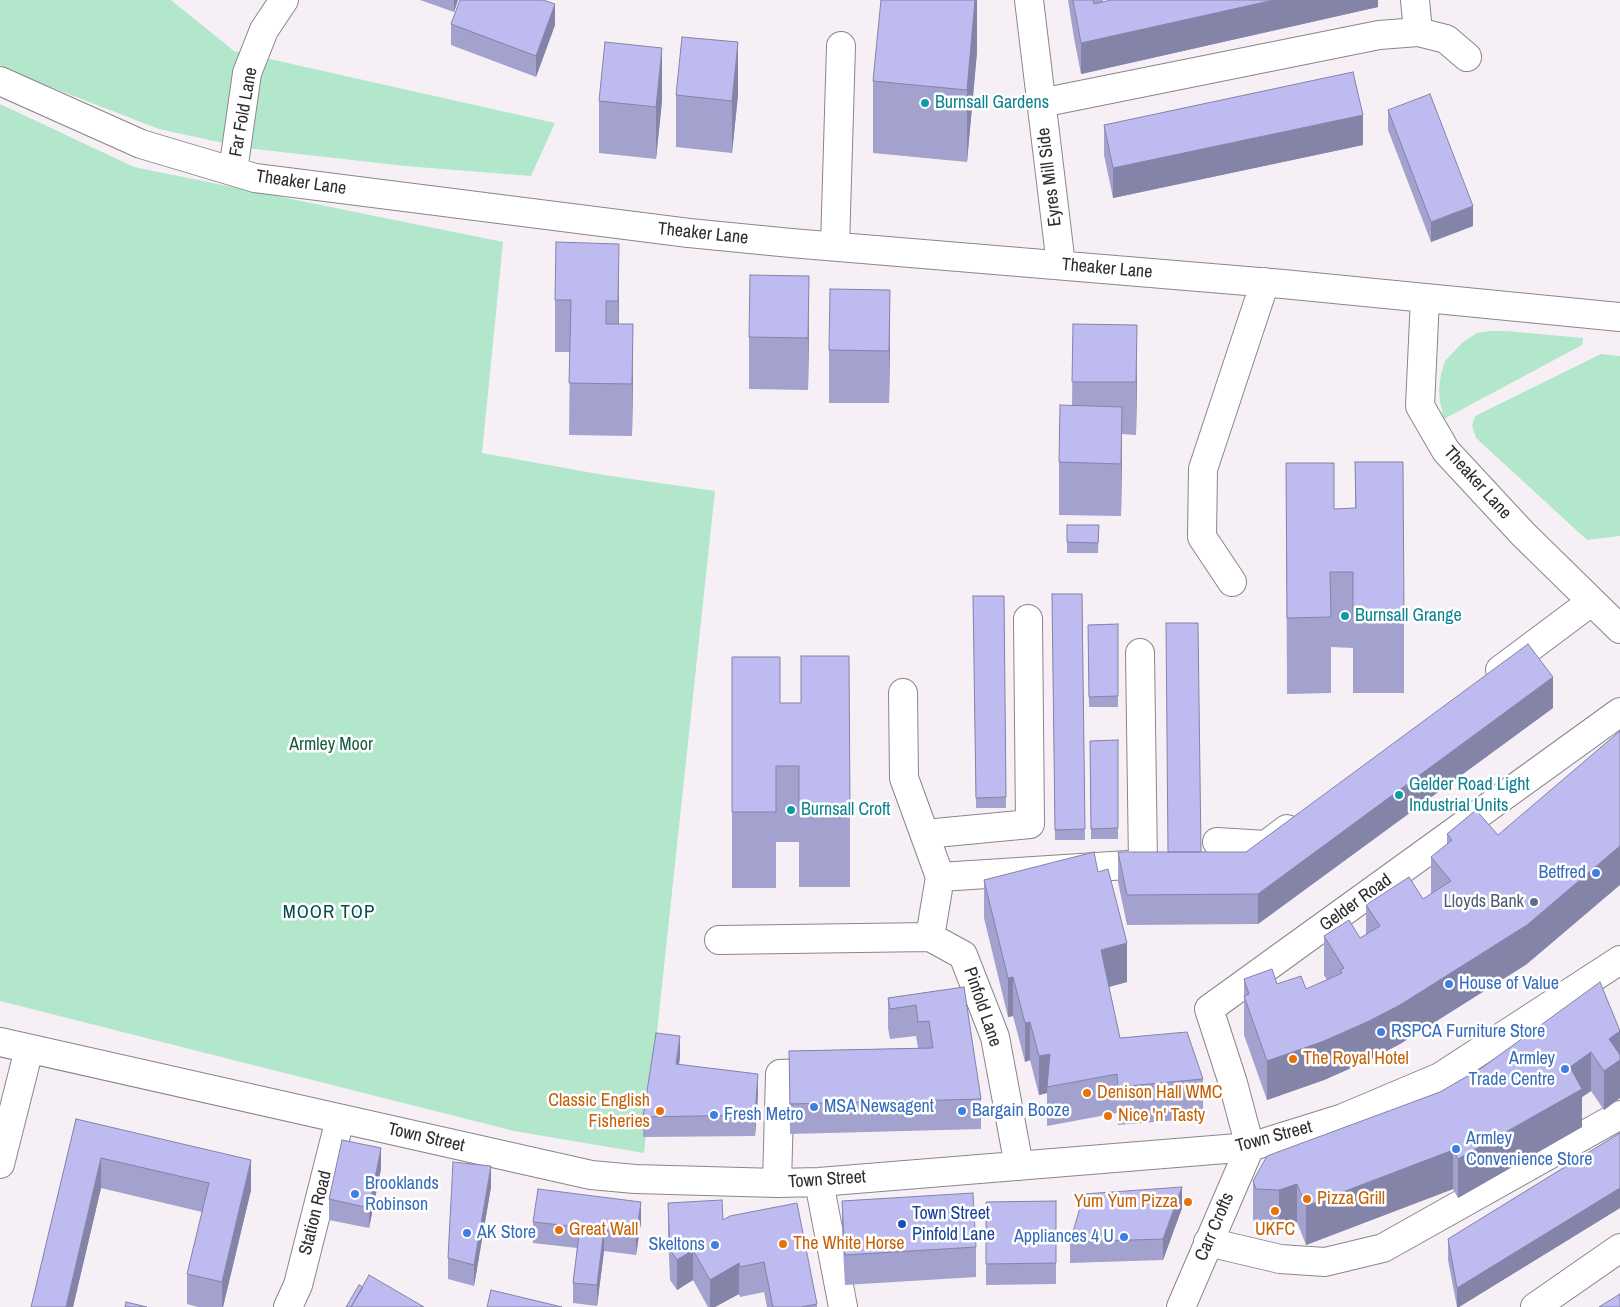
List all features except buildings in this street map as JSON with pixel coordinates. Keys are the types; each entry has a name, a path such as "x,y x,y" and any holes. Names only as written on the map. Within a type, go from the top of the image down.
{"street":[{"name":"Far Fold Lane","path":"234,171 247,73 264,30 284,0"},
{"name":"Eyres Mill Side","path":"1029,0 1061,265"},
{"path":"1414,0 1418,32"},
{"path":"1042,103 1379,35 1418,32 1446,39 1467,57"},
{"path":"835,246 841,46"},
{"name":"Theaker Lane","path":"0,81 141,144 255,178 433,202 689,232 1265,282 1620,317"},
{"path":"1232,582 1202,537 1203,469 1265,282"},
{"name":"Theaker Lane","path":"1426,298 1420,406 1446,451 1523,534 1620,629"},
{"path":"1480,685 1591,602"},
{"path":"925,834 1030,824 1028,619"},
{"path":"940,877 1143,864 1140,653"},
{"path":"719,940 930,937 940,877 904,778 903,694"},
{"name":"Gelder Road","path":"1250,1147 1233,1083 1208,1009 1620,712"},
{"path":"1217,842 1266,845 1305,815"},
{"name":"Pinfold Lane","path":"930,937 963,955 995,1037 1019,1166"},
{"name":"Town Street","path":"0,1042 591,1175 635,1179 777,1183 819,1182 1250,1147 1342,1118 1440,1076 1620,960"},
{"path":"0,1164 29,1049"},
{"path":"777,1183 768,1075 856,1070"},
{"path":"1208,1242 1280,1259 1325,1262 1383,1248 1620,1115"},
{"name":"Station Road","path":"288,1307 298,1285 340,1119"},
{"name":"Carr Crofts","path":"1181,1307 1250,1147"},
{"path":"819,1182 843,1307"},
{"path":"1535,1307 1620,1248"}],"green space":[{"path":"0,0 171,0 234,51 555,123 531,176 405,166 246,148 159,129 27,78 0,65"},
{"name":"Armley Moor","path":"0,104 134,167 503,242 482,453 604,475 715,491 644,1153 514,1131 0,1001"},
{"path":"1490,331 1583,338 1582,345 1444,419 1439,389 1445,361 1463,342 1477,333"},
{"path":"1601,354 1620,356 1620,536 1587,540 1476,438 1472,426 1475,416"}],"place":[{"name":"Burnsall Gardens","path":"925,103"},
{"name":"Burnsall Grange","path":"1345,616"},
{"name":"Gelder Road Light Industrial Units","path":"1399,795"},
{"name":"Burnsall Croft","path":"791,810"},
{"name":"Betfred","path":"1596,873"},
{"name":"Lloyds Bank","path":"1534,902"},
{"name":"House of Value","path":"1449,984"},
{"name":"RSPCA Furniture Store","path":"1381,1032"},
{"name":"The Royal Hotel","path":"1293,1059"},
{"name":"Armley Trade Centre","path":"1565,1069"},
{"name":"Denison Hall WMC","path":"1087,1093"},
{"name":"MSA Newsagent","path":"814,1107"},
{"name":"Classic English Fisheries","path":"660,1111"},
{"name":"Bargain Booze","path":"962,1111"},
{"name":"Fresh Metro","path":"714,1115"},
{"name":"Nice 'n' Tasty","path":"1108,1116"},
{"name":"Armley Convenience Store","path":"1456,1149"},
{"name":"Brooklands Robinson","path":"355,1194"},
{"name":"Pizza Grill","path":"1307,1199"},
{"name":"Yum Yum Pizza","path":"1188,1202"},
{"name":"UKFC","path":"1275,1211"},
{"name":"Town Street Pinfold Lane","path":"902,1224"},
{"name":"Great Wall","path":"559,1230"},
{"name":"AK Store","path":"467,1233"},
{"name":"Appliances 4 U","path":"1124,1237"},
{"name":"The White Horse","path":"783,1244"},
{"name":"Skeltons","path":"715,1245"}],"district":[{"name":"MOOR TOP","path":"329,913"}]}
